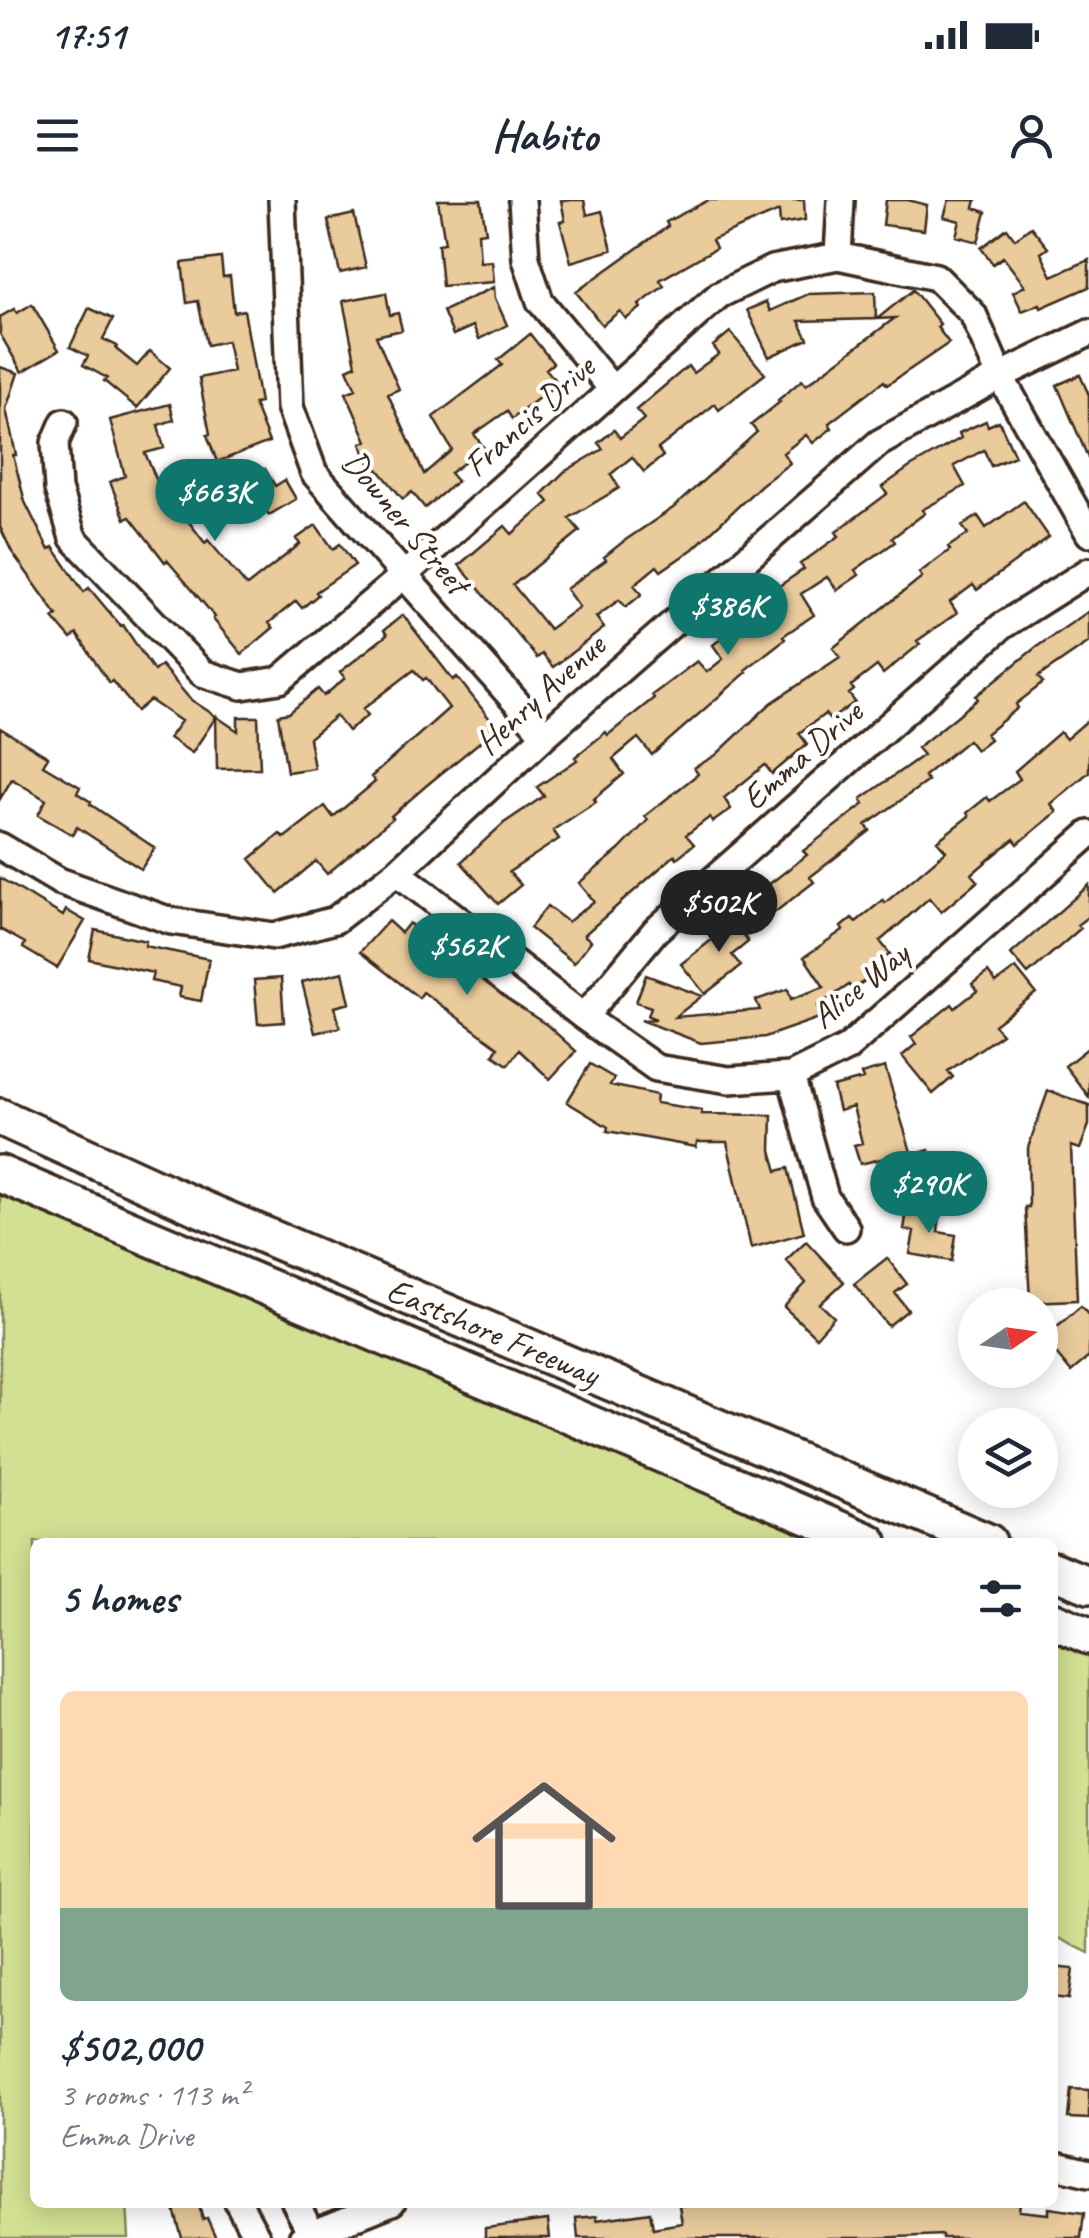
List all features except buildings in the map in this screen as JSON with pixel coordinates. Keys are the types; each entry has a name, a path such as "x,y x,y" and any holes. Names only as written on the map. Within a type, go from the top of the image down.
{"highway":[{"path":"0,1096 55,1140"},
{"name":"Eastshore Freeway","path":"0,1117 195,1206 979,1538"},
{"name":"Eastshore Freeway","path":"0,1174 859,1538"},
{"path":"1058,1572 1089,1585"},
{"path":"1058,1623 1089,1636"}],"street":[{"name":"Downer Street","path":"282,200 290,407 314,473 544,735"},
{"path":"522,200 526,259 540,301 612,389"},
{"path":"838,256 842,200"},
{"name":"Francis Drive","path":"64,422 56,443 58,489 73,538 202,674 242,686 280,680 719,295 772,270 838,256 936,277 973,314 1000,376 1089,533"},
{"name":"Henry Avenue","path":"0,846 59,881 170,921 274,936 336,920 397,872 544,735 879,443 1089,332"},
{"name":"Emma Drive","path":"584,1018 655,931 1002,626 1089,571"},
{"name":"Alice Way","path":"397,872 584,1018 656,1068 728,1080 791,1076 847,1048 1089,834"},
{"path":"791,1076 825,1197 846,1228"},
{"path":"1058,2165 1089,2173"},
{"path":"241,2208 257,2238"},
{"path":"298,2208 307,2235 377,2208"}],"green space":[{"path":"0,1174 860,1538 30,1538 30,2208 127,2208 129,2238 0,2238"},
{"path":"1058,1623 1089,1636 1089,1953 1058,1938"}]}
